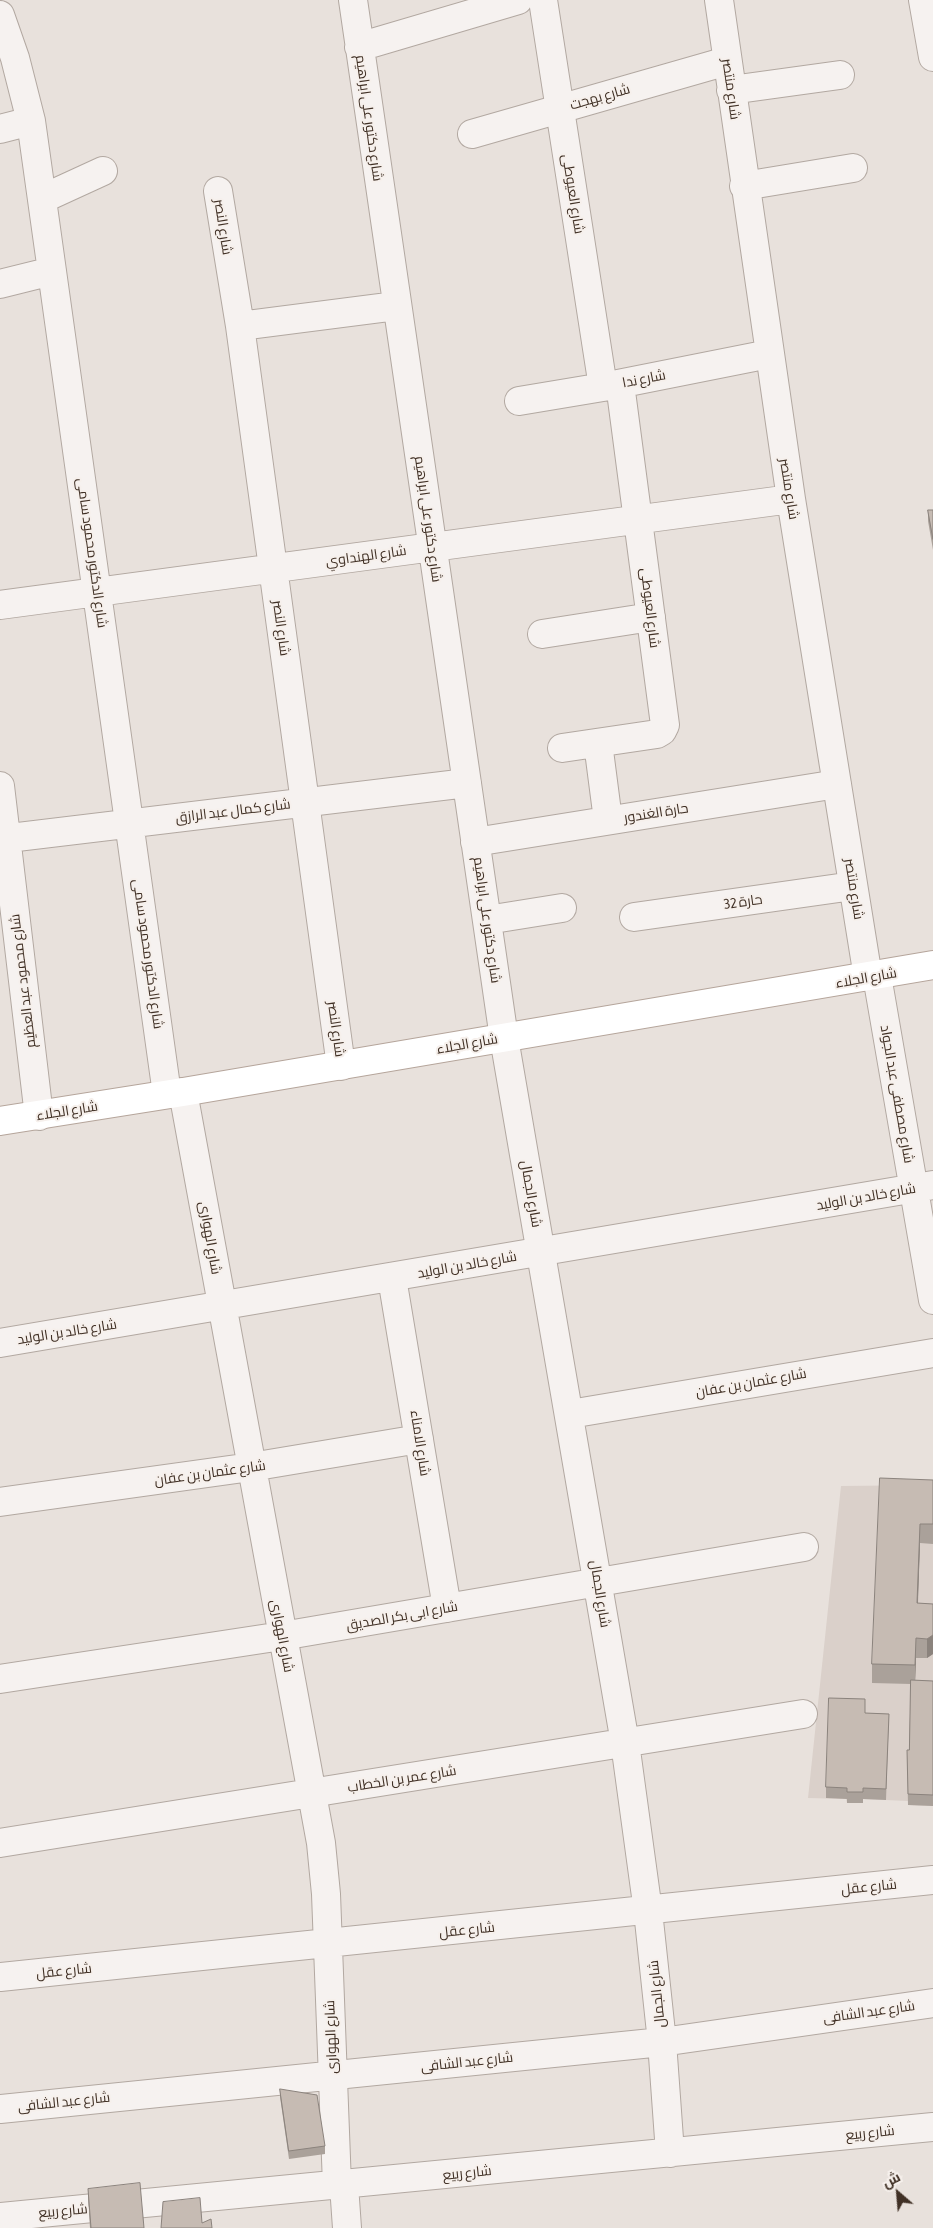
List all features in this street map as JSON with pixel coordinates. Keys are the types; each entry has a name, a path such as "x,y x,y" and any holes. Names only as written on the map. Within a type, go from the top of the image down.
{"main road":[{"name":"شارع الجلاء","path":"0,1121 341,1066 872,977 933,965"}],"street":[{"name":"شارع دكتور على ابراهيم","path":"353,0 504,1038"},
{"path":"359,47 518,0"},
{"name":"شارع العيوطى","path":"543,0 560,109 638,520 665,725 662,731 657,734 562,748"},
{"name":"شارع منتصر","path":"719,0 744,186 791,499 853,886 872,977"},
{"path":"923,0 933,58"},
{"name":"شارع الدكتور محمود سامى","path":"0,15 15,58 31,122 130,824 175,1093"},
{"name":"شارع بهجت","path":"472,134 727,61"},
{"path":"731,90 840,75"},
{"path":"0,129 31,122"},
{"path":"744,186 853,168"},
{"path":"42,200 103,171"},
{"name":"شارع النصر","path":"218,191 240,326 341,1066"},
{"path":"0,284 52,271"},
{"path":"240,326 396,306"},
{"name":"شارع ندا","path":"519,401 612,386 769,354"},
{"name":"شارع الهنداوي","path":"0,606 791,499"},
{"path":"542,634 651,617"},
{"path":"598,743 608,820"},
{"name":"شارع كمال عبد الرازق","path":"3,838 467,783"},
{"name":"حارة الغندور","path":"475,842 837,784"},
{"name":"شارع محمود عبد العظيم","path":"0,786 10,964 39,1116"},
{"name":"حارة 32","path":"634,917 853,886"},
{"path":"487,920 562,908"},
{"name":"شارع مصطفى عبد الجواد","path":"872,977 923,1187 933,1300"},
{"name":"شارع الجمال","path":"504,1038 625,1743 648,1911 662,2042 670,2153"},
{"name":"شارع الهوارى","path":"175,1093 222,1306 282,1636 313,1793 322,1852 328,1944 332,2075 340,2185 347,2228"},
{"name":"شارع خالد بن الوليد","path":"0,1343 923,1187"},
{"name":"شارع الامناء","path":"392,1278 447,1608"},
{"name":"شارع عثمان بن عفان","path":"570,1414 933,1353"},
{"name":"شارع عثمان بن عفان","path":"0,1502 251,1467 419,1439"},
{"name":"شارع ابى بكر الصديق","path":"0,1679 282,1636 804,1547"},
{"name":"شارع عمر بن الخطاب","path":"0,1843 803,1714"},
{"name":"شارع عقل","path":"0,1977 933,1880"},
{"name":"شارع عبد الشافى","path":"0,2108 662,2042 933,2003"},
{"name":"شارع ربيع","path":"0,2218 933,2127"}],"shaded area":[{"path":"933,1485 933,1806 908,1805 908,1801 863,1799 863,1803 847,1803 846,1799 808,1798 841,1486"}],"building":[{"path":"928,510 933,510 933,539"},
{"path":"880,1478 933,1480 933,1524 920,1524 917,1603 933,1604 933,1635 927,1639 916,1638 915,1665 872,1664"},
{"path":"911,1680 933,1681 933,1795 908,1794 907,1750 909,1750"},
{"path":"829,1698 865,1699 865,1713 889,1714 886,1789 863,1788 863,1792 847,1792 847,1788 826,1787"},
{"path":"280,2089 317,2095 325,2146 289,2151"},
{"path":"140,2183 144,2228 91,2228 88,2189"},
{"path":"200,2198 202,2223 211,2219 212,2228 161,2228 163,2202"}]}
